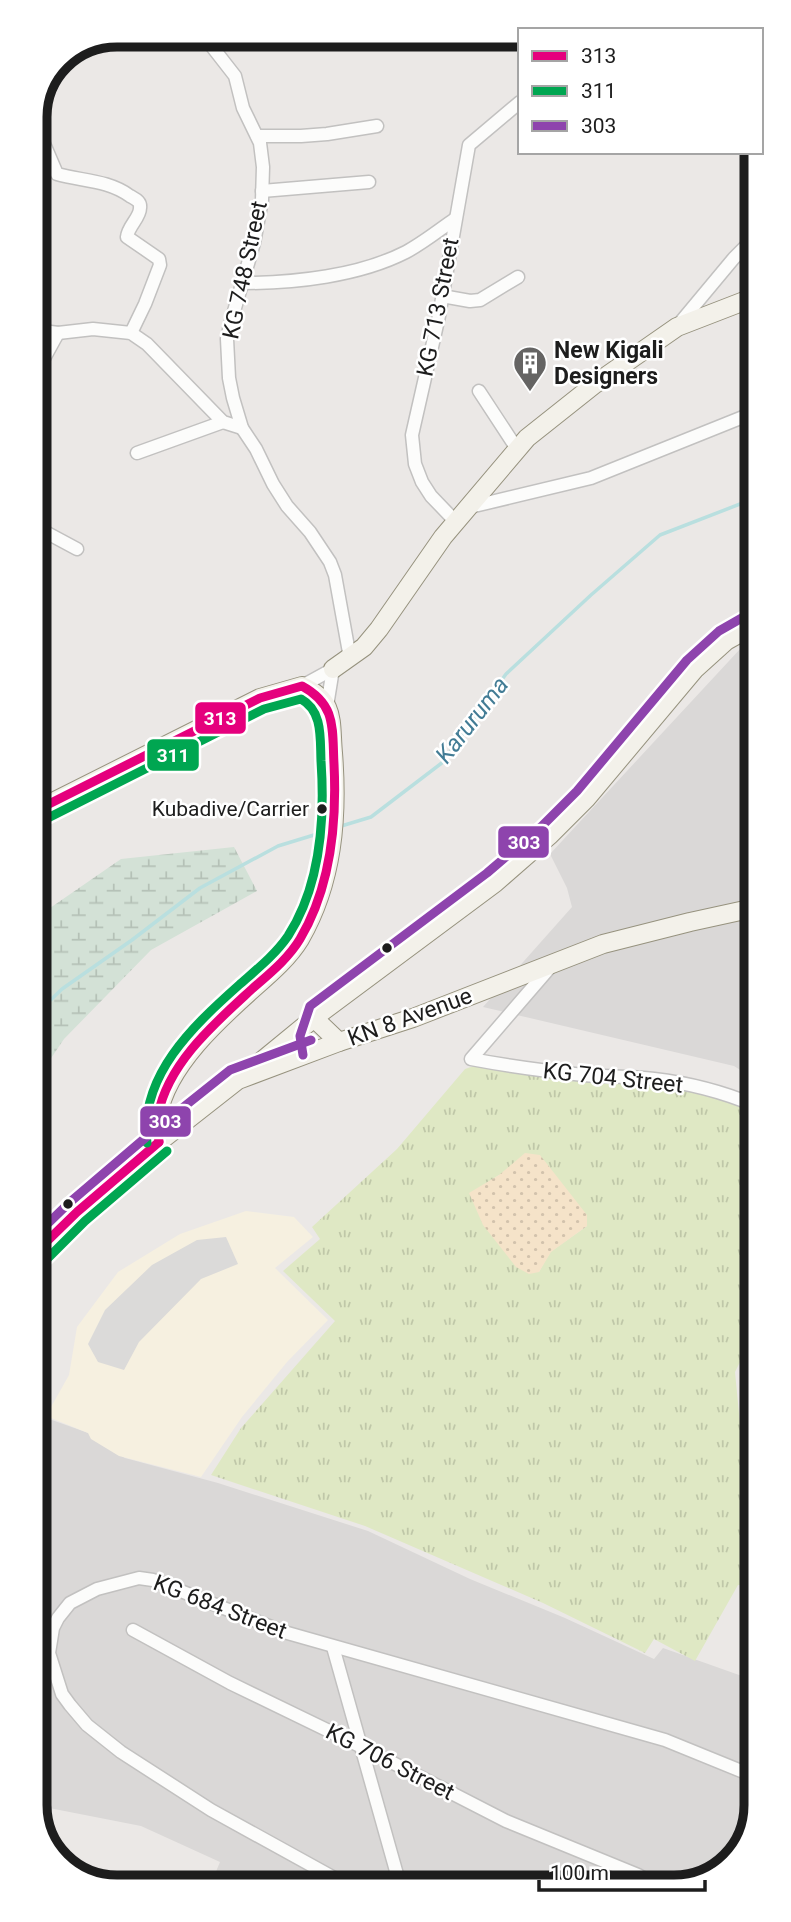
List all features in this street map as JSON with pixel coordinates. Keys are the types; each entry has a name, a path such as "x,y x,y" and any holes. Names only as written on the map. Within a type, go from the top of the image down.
{"main road":[{"path":"334,669 364,647 443,537 527,438 595,384 677,327 744,302"},
{"path":"238,1080 296,1032 495,883 551,835 586,799 695,669 726,641 744,631"},
{"path":"47,805 260,698 302,686 315,691 327,706 332,725 334,768 332,847 325,881 316,905 293,949 181,1062 159,1111 159,1142"},
{"name":"KN 8 Avenue","path":"47,1241 159,1142 238,1080 413,1018 603,944 744,910"},
{"path":"318,1017 339,1042"},
{"path":"315,1052 312,1038 318,1017"},
{"path":"295,1059 296,1032"}],"street":[{"name":"KG 748 Street","path":"212,47 235,76 243,108 260,143 263,167 254,243 227,339 229,378 242,428 287,506 310,532 330,562 335,575 350,658"},
{"name":"KG 713 Street","path":"456,522 431,496 422,482 412,451 412,435 442,296 469,145 518,104"},
{"path":"257,136 327,134 377,126"},
{"path":"47,151 57,174 92,180 122,190 140,204 127,237 159,259 160,265 131,333"},
{"path":"262,191 369,182"},
{"path":"243,283 297,280 374,265 417,246 455,219"},
{"path":"677,327 744,248"},
{"path":"442,296 480,300 518,277"},
{"path":"47,331 93,329 131,333 147,344 223,422 242,428"},
{"path":"47,352 58,332"},
{"path":"479,391 517,449"},
{"path":"470,507 591,478 744,416"},
{"path":"137,453 223,422"},
{"path":"47,533 77,549"},
{"path":"302,686 334,669"},
{"path":"327,706 334,669"},
{"name":"KG 704 Street","path":"554,964 471,1059 520,1068 662,1080 744,1101"},
{"name":"KG 684 Street","path":"329,1875 211,1810 121,1752 87,1725 70,1705 60,1687 49,1653 53,1628 70,1604 97,1588 139,1578 153,1580 284,1632 665,1740 744,1772"},
{"name":"KG 706 Street","path":"133,1630 230,1683 506,1821 638,1875"},
{"path":"333,1647 397,1875"}],"shaded area":[{"path":"744,646 744,1072 734,1066 483,1007 572,907 567,888 550,854"},
{"path":"246,1211 294,1217 313,1237 275,1268 328,1320 287,1362 242,1417 201,1477 119,1456 91,1439 88,1433 47,1416 69,1375 77,1327 118,1272 180,1234"},
{"path":"226,1237 238,1264 201,1279 139,1342 124,1370 98,1362 88,1344 105,1310 152,1265 197,1240"},
{"path":"47,1418 94,1435 97,1440 125,1458 218,1483 368,1531 470,1579 565,1618 654,1659 663,1648 744,1677 744,1805 740,1827 732,1844 717,1860 688,1873 215,1875 220,1862 141,1826 47,1808"}],"green space":[{"path":"234,847 257,891 151,950 64,1039 47,1064 47,910 121,859"},
{"path":"474,1066 563,1073 647,1075 744,1099 744,1354 735,1372 741,1434 744,1439 744,1585 738,1585 695,1661 654,1639 645,1653 543,1603 365,1526 211,1475 241,1428 335,1321 283,1271 320,1239 312,1227 397,1149 465,1069","holes":["499,1175 587,1226 550,1252 539,1272 470,1194"]}],"sand":[{"path":"525,1153 540,1155 587,1215 587,1226 551,1252 539,1272 529,1274 516,1267 483,1225 469,1193 499,1175"}],"waterway":[{"name":"Karuruma","path":"338,827 371,817 443,762 506,674 660,535 744,502"},
{"name":"Karuruma","path":"47,1003 62,989 200,888 278,846 327,831"}],"transit line":[{"name":"303","path":"303,1055 300,1036 310,1006 487,873 542,826 577,791 687,660 719,631 744,617"},
{"name":"313","path":"47,805 260,698 302,686 321,701 330,719 335,787 333,832 319,898 300,939 284,960 223,1016 182,1061 163,1096 158,1115 159,1142"},
{"name":"311","path":"47,818 264,709 301,699 308,704 317,718 321,743 321,828 308,895 288,936 277,950 204,1018 173,1054 160,1074 147,1119 147,1143"},
{"name":"303","path":"47,1224 151,1133 230,1070 311,1040"},
{"name":"313","path":"47,1241 159,1142"},
{"name":"311","path":"47,1259 85,1221 167,1151"}],"place":[{"name":"New Kigali Designers","path":"530,393"},
{"name":"Kubadive/Carrier","path":"322,809"}]}
